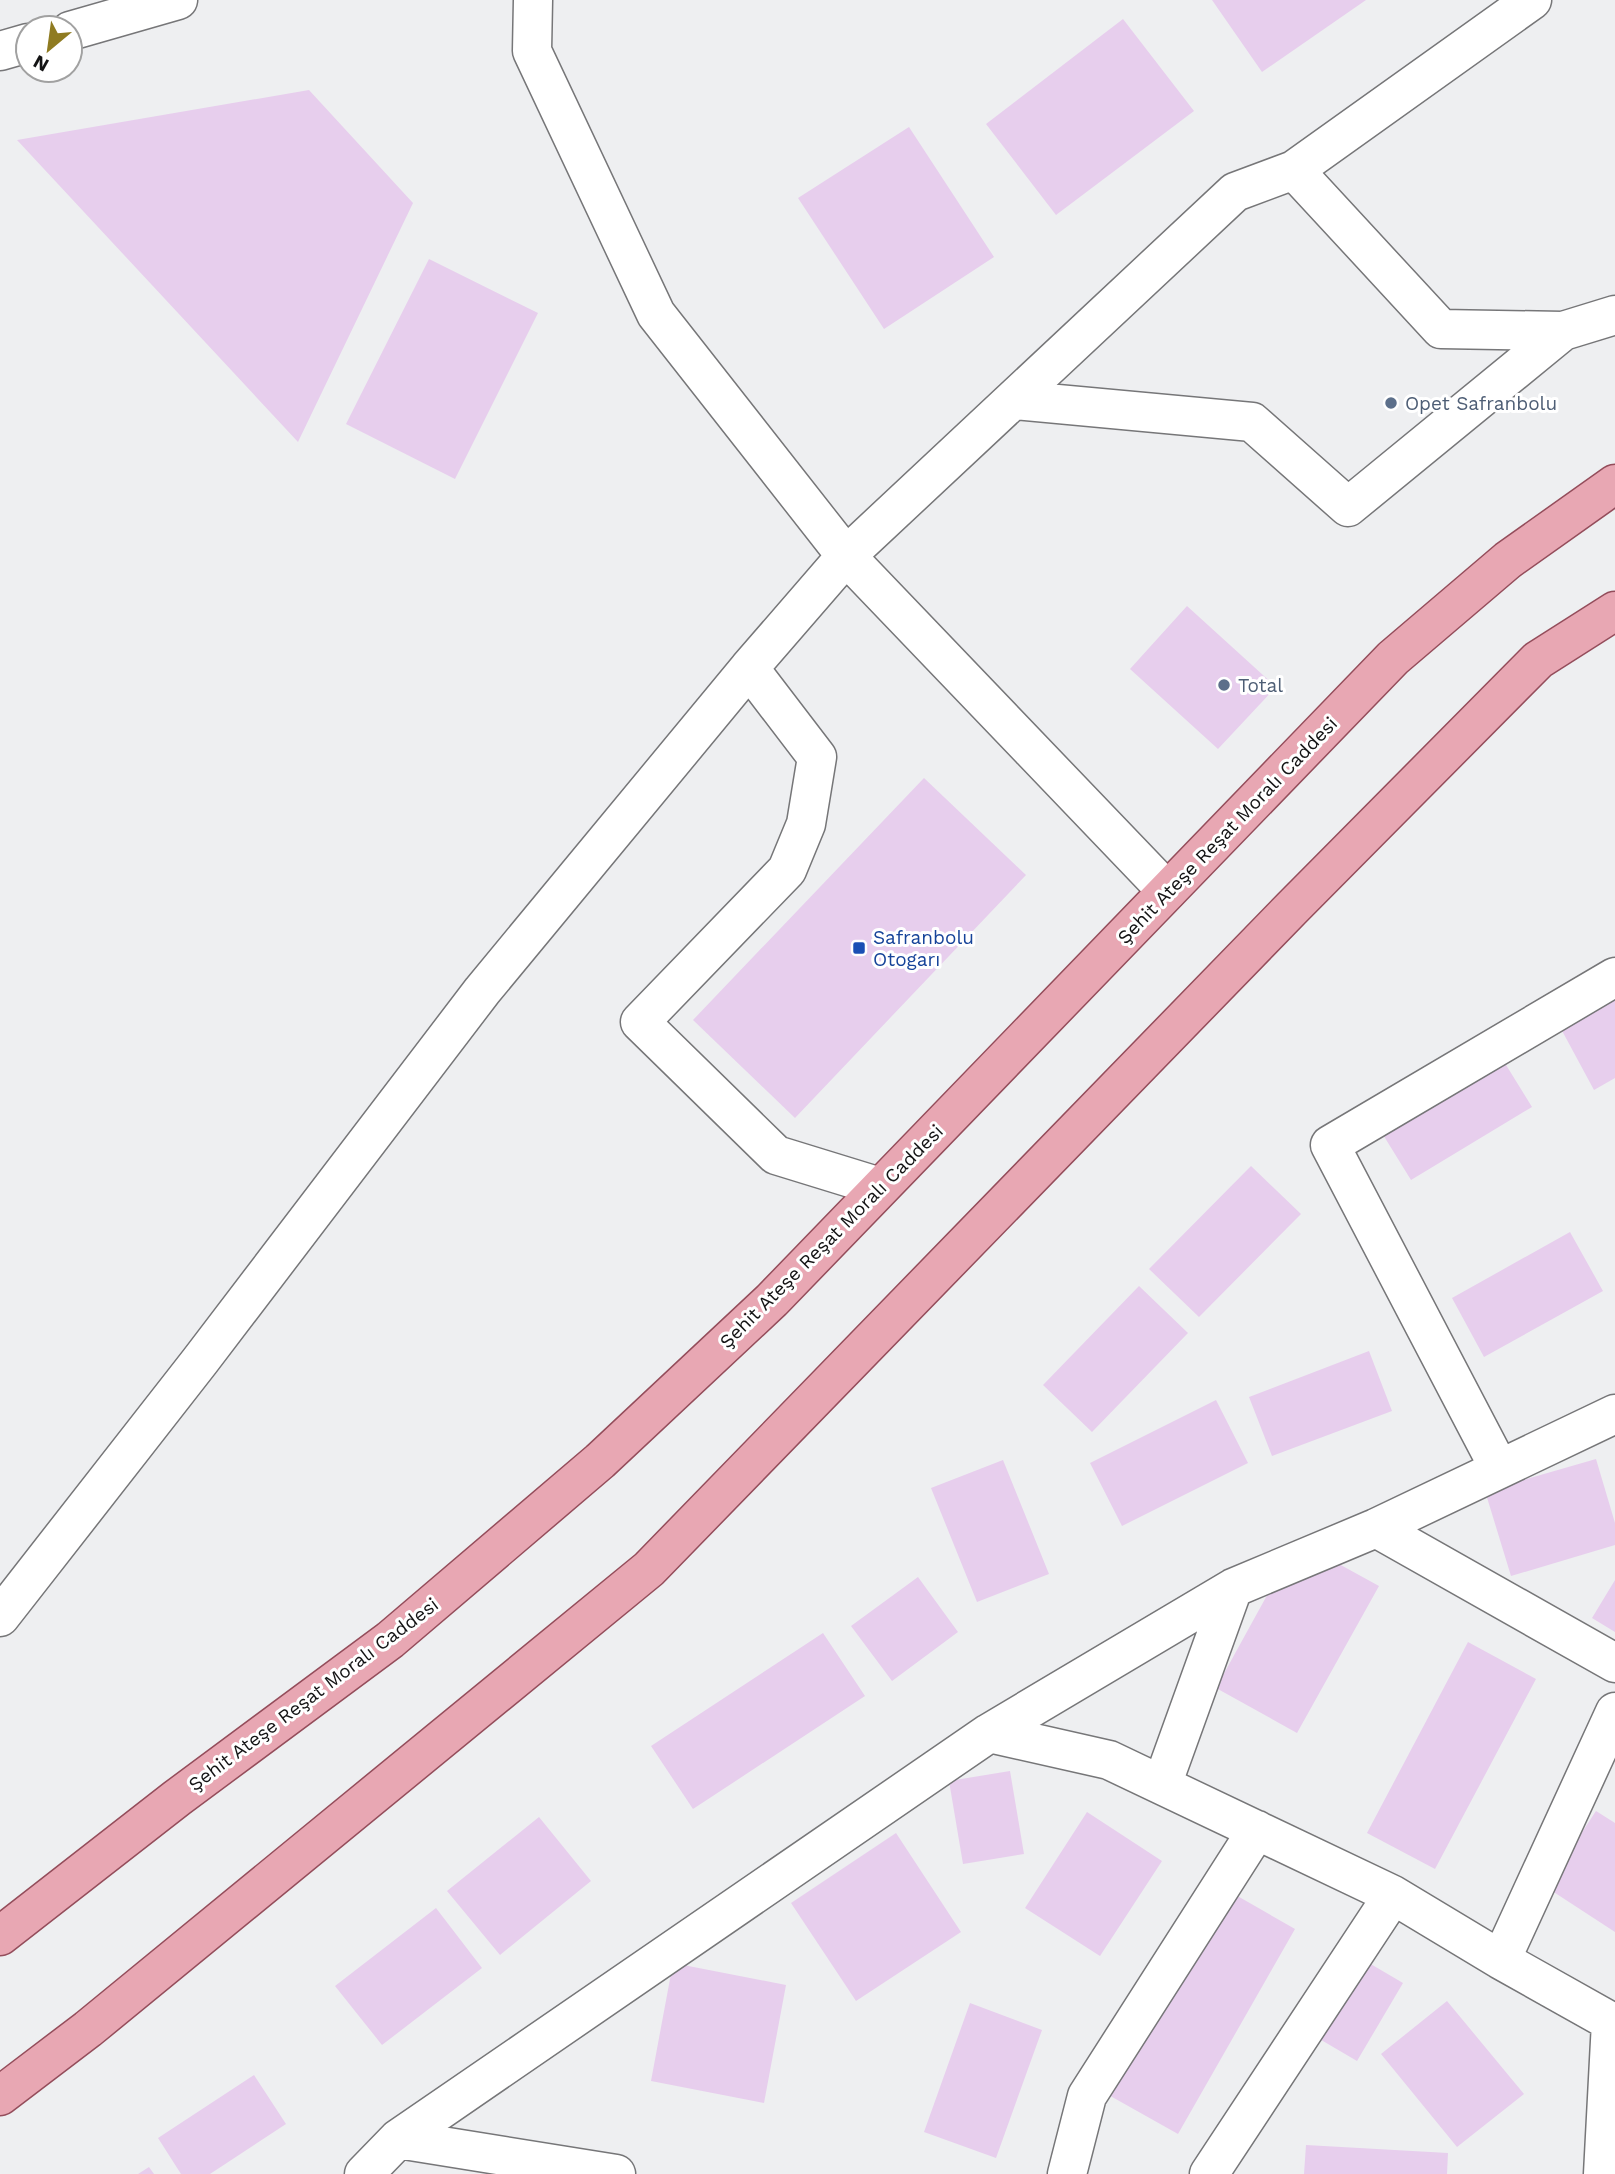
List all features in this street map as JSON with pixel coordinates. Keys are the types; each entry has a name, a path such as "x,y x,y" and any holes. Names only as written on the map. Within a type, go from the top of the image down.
{"main road":[{"name":"Şehit Ateşe Reşat Moralı Caddesi","path":"0,1936 177,1798 390,1640 600,1461 772,1300 1393,658 1508,560 1615,484"},
{"path":"0,2096 88,2029 649,1569 1282,918 1538,660 1615,611"}],"street":[{"path":"84,27 178,0"},
{"path":"533,0 532,51 656,314 846,556 1167,891"},
{"path":"0,1617 200,1361 482,991 749,668 846,556 1235,192 1294,170 1532,0"},
{"path":"1294,170 1441,329 1563,331 1615,315"},
{"path":"1014,400 1252,422 1348,508 1563,331"},
{"path":"749,668 817,757 806,824 787,870 640,1022 776,1154 880,1187"},
{"path":"1499,1468 1330,1145 1615,977"},
{"path":"364,2174 398,2139 989,1733 1233,1588 1376,1528 1615,1414"},
{"path":"1376,1528 1615,1663"},
{"path":"1162,1785 1233,1588"},
{"path":"1501,1960 1615,1712"},
{"path":"989,1733 1109,1760 1393,1895 1613,2023 1603,2174"},
{"path":"1067,2174 1087,2096 1257,1830"},
{"path":"1209,2174 1393,1895"},
{"path":"398,2139 616,2174"}],"building":[{"path":"1212,0 1366,0 1262,72"},
{"path":"1123,19 1194,111 1056,215 986,124"},
{"path":"309,90 413,203 298,442 17,140"},
{"path":"909,127 994,257 884,329 798,198"},
{"path":"429,259 538,313 455,479 346,424"},
{"path":"1187,606 1276,687 1218,749 1130,669"},
{"name":"Safranbolu Otogarı","path":"924,778 1026,875 795,1118 693,1020"},
{"path":"1615,998 1615,1078 1594,1090 1560,1027"},
{"path":"1498,1052 1532,1107 1411,1180 1377,1125"},
{"path":"1251,1166 1301,1214 1199,1317 1149,1269"},
{"path":"1570,1232 1603,1291 1484,1357 1452,1298"},
{"path":"1139,1286 1188,1333 1092,1432 1043,1385"},
{"path":"1369,1351 1392,1411 1272,1456 1249,1397"},
{"path":"1216,1400 1248,1463 1122,1526 1090,1463"},
{"path":"1596,1459 1615,1523 1615,1545 1511,1576 1485,1491"},
{"path":"1003,1460 1049,1574 977,1602 931,1488"},
{"path":"1297,1541 1379,1586 1297,1733 1216,1688"},
{"path":"918,1577 958,1632 892,1681 851,1626"},
{"path":"1615,1580 1615,1632 1592,1618"},
{"path":"823,1633 865,1696 693,1809 651,1746"},
{"path":"1468,1642 1536,1679 1435,1869 1367,1833"},
{"path":"1010,1771 1024,1854 963,1864 949,1781"},
{"path":"1596,1811 1615,1823 1615,1932 1546,1887"},
{"path":"1087,1812 1162,1861 1100,1956 1025,1908"},
{"path":"539,1817 591,1881 500,1955 447,1891"},
{"path":"896,1833 961,1932 856,2001 791,1903"},
{"path":"1206,1878 1295,1929 1178,2134 1089,2084"},
{"path":"436,1908 482,1968 382,2045 335,1986"},
{"path":"1357,1956 1403,1983 1357,2061 1311,2034"},
{"path":"673,1963 786,1985 764,2103 651,2081"},
{"path":"1447,2001 1524,2094 1457,2147 1381,2054"},
{"path":"970,2003 1042,2030 996,2158 924,2132"},
{"path":"254,2075 286,2124 210,2174 181,2174 158,2138"},
{"path":"1306,2145 1448,2153 1447,2174 1304,2174"},
{"path":"149,2167 154,2174 138,2174"}],"place":[{"name":"Opet Safranbolu","path":"1391,403"},
{"name":"Total","path":"1224,685"},
{"name":"Safranbolu Otogarı","path":"859,948"}]}
